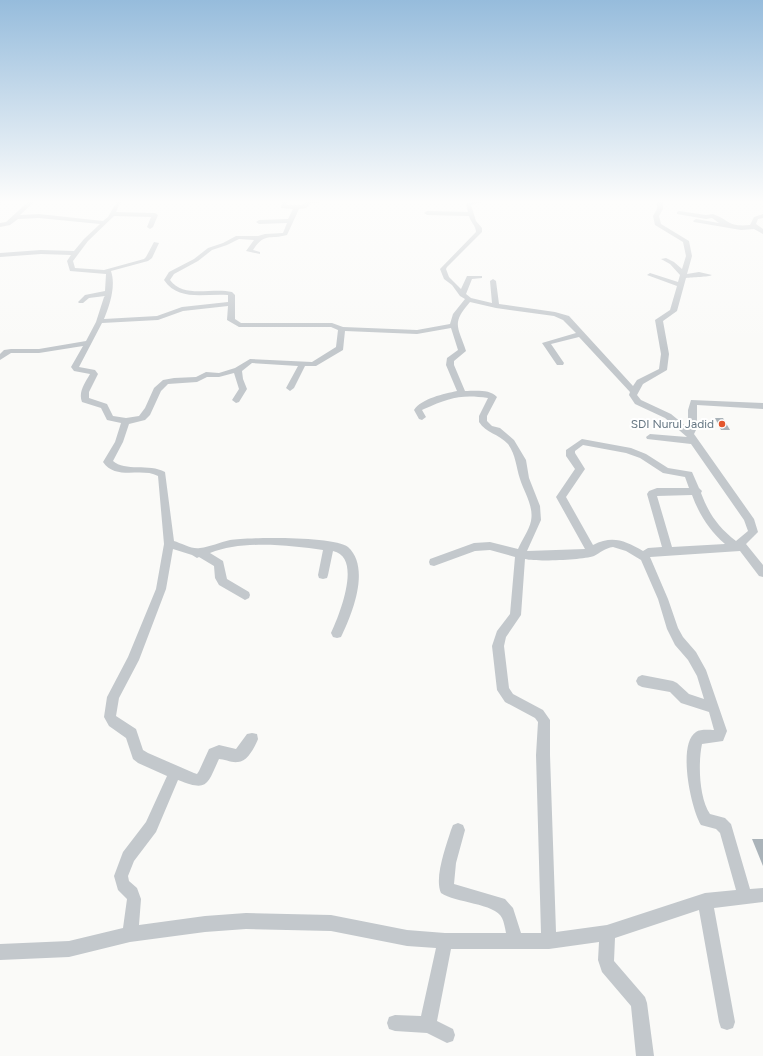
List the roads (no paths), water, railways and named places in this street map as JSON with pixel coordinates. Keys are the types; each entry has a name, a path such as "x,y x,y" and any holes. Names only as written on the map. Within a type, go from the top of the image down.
{"street":[{"path":"77,250 70,261 71,270 107,270 146,260 149,258 153,250"},
{"path":"207,250 196,260 177,269 168,276 167,280 174,290 230,293 232,304 231,320 239,325 322,324 332,325 342,329 406,332 453,326"},
{"path":"249,250 258,253"},
{"path":"461,250 443,269 446,278 466,297 496,306 555,314 566,318 634,392 633,395 638,402 668,416 692,438 750,519 753,532 740,543 739,547"},
{"path":"634,392 640,382 663,370 665,354 659,320 673,311 689,256 688,250"},
{"path":"0,254 28,254 41,252 75,253"},
{"path":"664,259 672,263 683,276"},
{"path":"107,270 109,275 108,293 100,321 75,367 94,374 85,392 84,399 104,406 110,418 133,421 146,416 151,409 158,388 166,382 197,380 206,374 219,375 238,370 250,361 316,363 340,348 342,329"},
{"path":"683,276 699,274 709,275"},
{"path":"650,275 680,285"},
{"path":"462,393 450,365 450,360 462,351 453,326 455,315 466,297 469,277 480,277"},
{"path":"493,281 496,306"},
{"path":"81,302 87,296 108,293"},
{"path":"100,321 158,318 182,309 232,304"},
{"path":"560,363 546,343 581,334"},
{"path":"0,358 7,352 11,351 39,350 87,343"},
{"path":"290,388 303,363"},
{"path":"236,400 243,389 239,379 238,370"},
{"path":"422,417 418,410 421,407 446,396 462,393 492,396 491,403 483,416 483,422 489,428 498,430 505,435 521,460 525,482 535,506 536,520 520,555 515,616 501,634 498,646 503,690 507,696 519,705 538,714 544,720 542,755 549,941"},
{"path":"692,438 692,410 694,402 763,406"},
{"path":"126,421 119,442 108,462 113,467 156,471 162,474 169,544 160,595 133,660 112,697 110,717 113,722 132,734 138,754 143,758 196,781 200,780 206,772 214,754 219,752 238,756 252,739"},
{"path":"650,436 692,438"},
{"path":"592,552 561,497 580,469 569,453 570,450 579,443 584,442 624,449 643,456 666,471 687,472 691,477 697,491 703,512 720,534 739,547 763,573"},
{"path":"668,550 652,494 657,492 697,491"},
{"path":"197,554 209,548 224,544 254,541 329,546 343,549 347,552 353,576 343,621 337,633"},
{"path":"434,562 474,547 490,546 520,555 557,555 592,552 606,544 613,543 629,548 644,557 664,599 673,629 679,641 693,657 702,674 714,708 720,734 699,737 696,742 694,775 699,808 706,820 720,823 726,829 745,896"},
{"path":"169,544 217,562 219,564 220,578 223,582 245,595"},
{"path":"323,575 329,546"},
{"path":"644,557 648,552 739,547"},
{"path":"642,681 673,687 685,699 714,708"},
{"path":"130,934 135,904 132,893 121,881 123,869 128,857 151,827 175,773"},
{"path":"458,830 449,863 446,888 454,892 500,904 505,908 516,942"},
{"path":"0,952 69,949 130,934 205,924 246,921 331,923 407,938 445,941 549,941 607,933 705,901 763,895"},
{"path":"705,901 727,1022"},
{"path":"607,933 606,960 608,966 639,1003 646,1056"},
{"path":"428,1025 445,941"},
{"path":"395,1023 428,1025 447,1035"}],"place":[{"name":"SDI Nurul Jadid","path":"722,424"}]}
